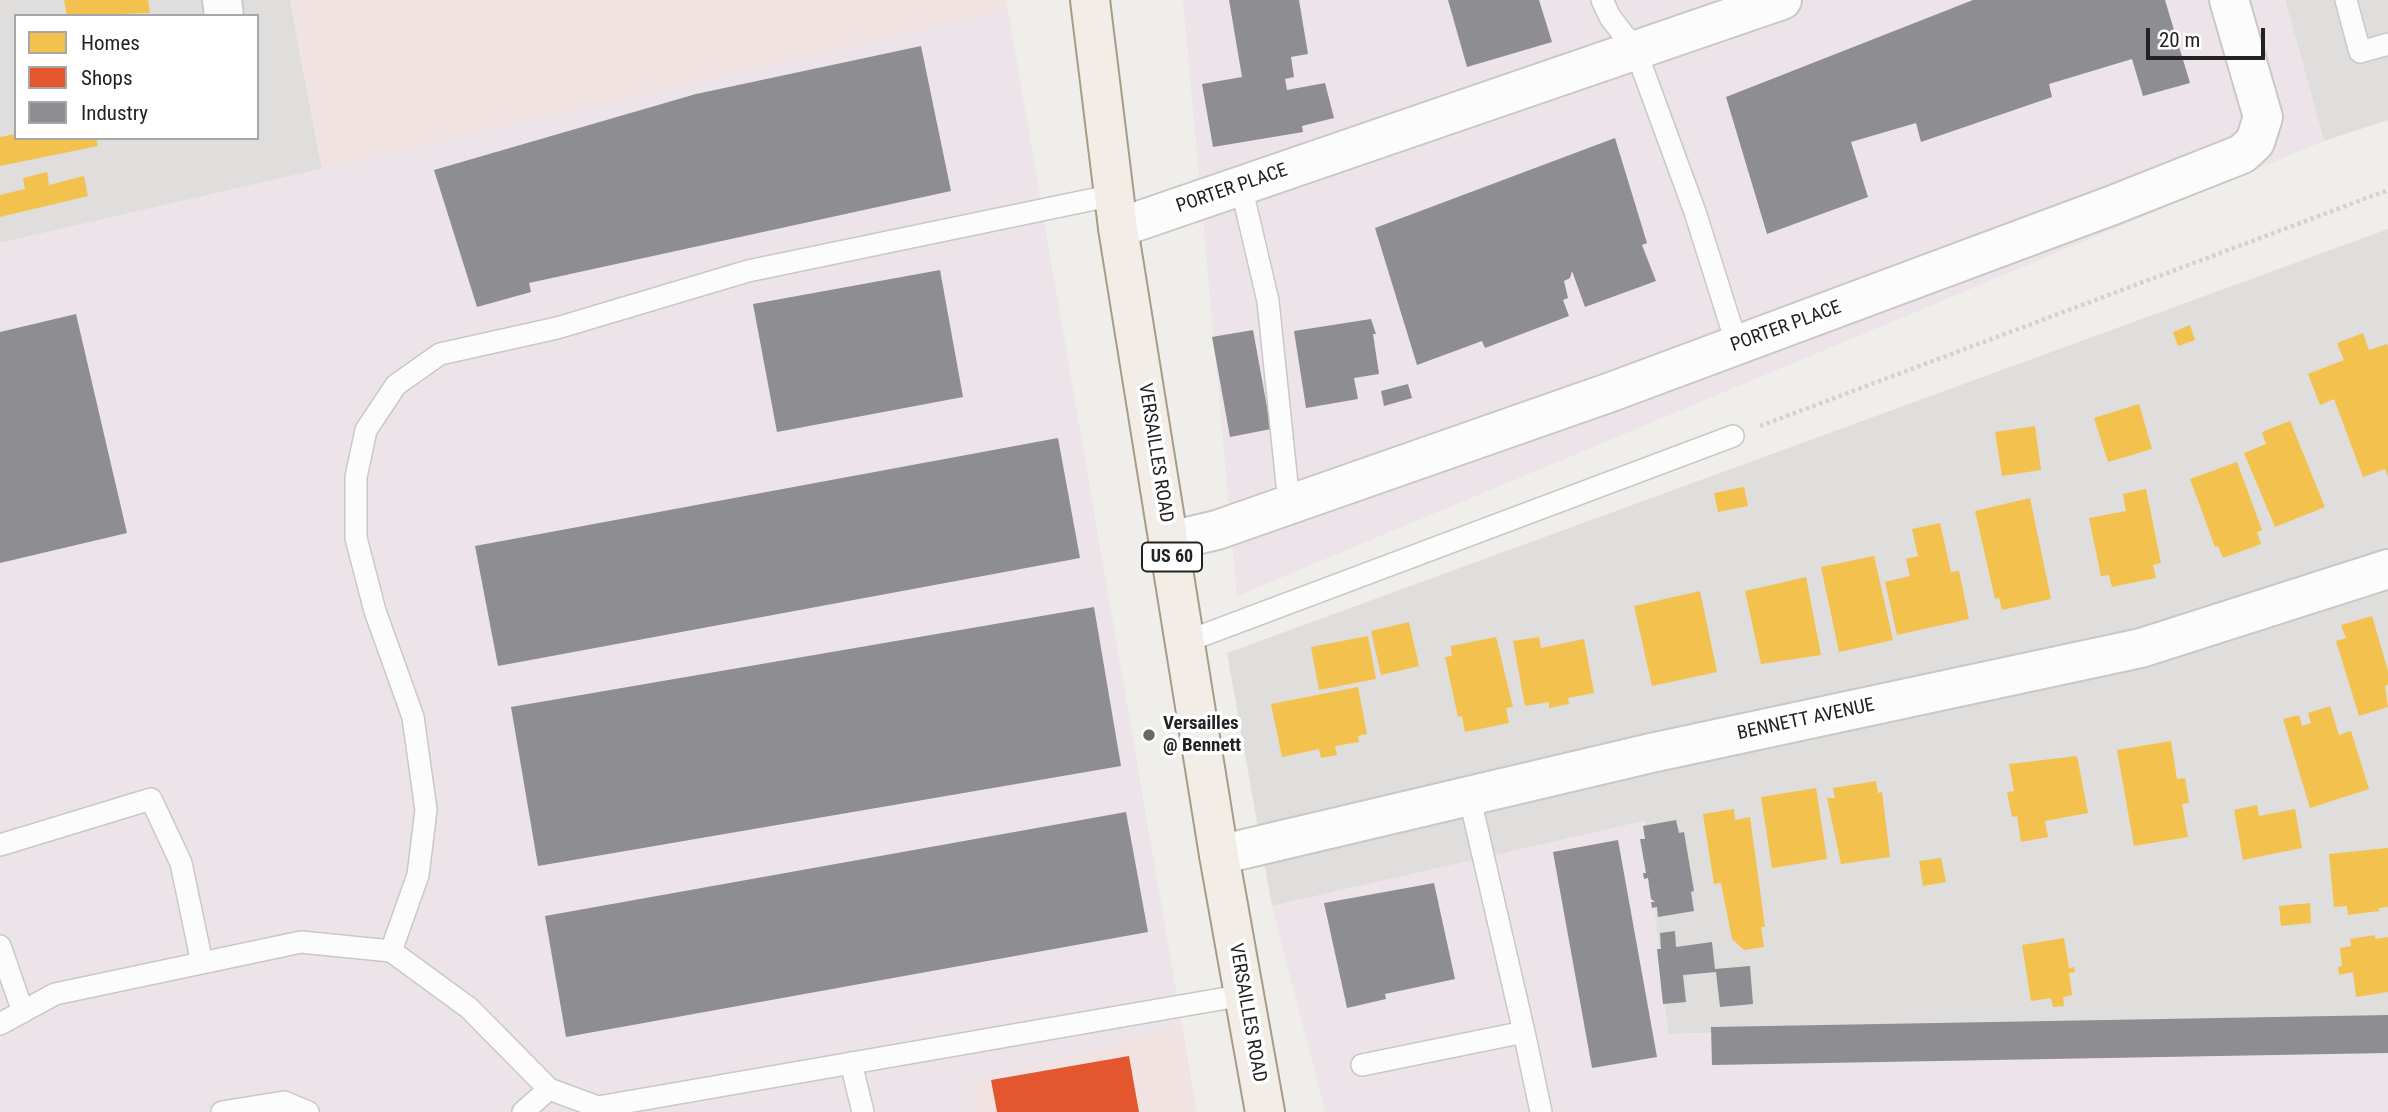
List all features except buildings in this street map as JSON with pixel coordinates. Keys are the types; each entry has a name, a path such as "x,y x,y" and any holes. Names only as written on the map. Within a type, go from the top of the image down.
{"main road":[{"name":"VERSAILLES ROAD","path":"1090,0 1116,212 1219,855 1265,1112"}],"street":[{"name":"PORTER PLACE","path":"1116,212 1241,186 1782,0"},
{"name":"PORTER PLACE","path":"1170,541 1217,530 1737,345 2242,154 2273,123 2229,0"},
{"name":"BENNETT AVENUE","path":"1219,855 1469,795 2140,648 2388,569"}],"lane":[{"path":"1602,0 1610,17 1636,51 1695,212 1737,345"},
{"path":"2346,0 2360,52 2388,44"},
{"path":"1241,186 1268,301 1289,503"},
{"path":"391,951 418,875 426,810 413,717 375,611 356,538 356,477 366,430 396,385 440,354 557,328 748,271 1116,212"},
{"path":"1185,642 1733,436"},
{"path":"1469,795 1541,1112"},
{"path":"0,845 151,799 181,863 202,963"},
{"path":"0,1024 55,994 301,942 391,951 469,1008 549,1089 598,1107 1244,995"},
{"path":"0,946 23,1012"},
{"path":"1362,1065 1524,1032"},
{"path":"851,1063 863,1112"},
{"path":"523,1112 549,1089"},
{"path":"222,1112 284,1102 308,1112"}],"path":[{"path":"1733,436 2388,190"}],"shaded area":[{"path":"0,0 290,0 322,169 0,243"},
{"path":"290,0 1006,0 1008,10 322,169"},
{"path":"1183,0 2285,0 2324,141 1237,596"},
{"path":"2285,0 2388,0 2388,120 2324,141"},
{"path":"1008,10 1182,1025 971,1084 976,1112 0,1112 0,243"},
{"path":"2388,229 2388,1015 1668,1034 1645,821 1272,906 1227,653"},
{"path":"1645,821 1668,1034 2388,1015 2388,1112 1325,1112 1272,906"},
{"path":"1182,1025 1197,1112 976,1112 971,1084"}],"place":[{"name":"Versailles @ Bennett","path":"1149,735"}]}
